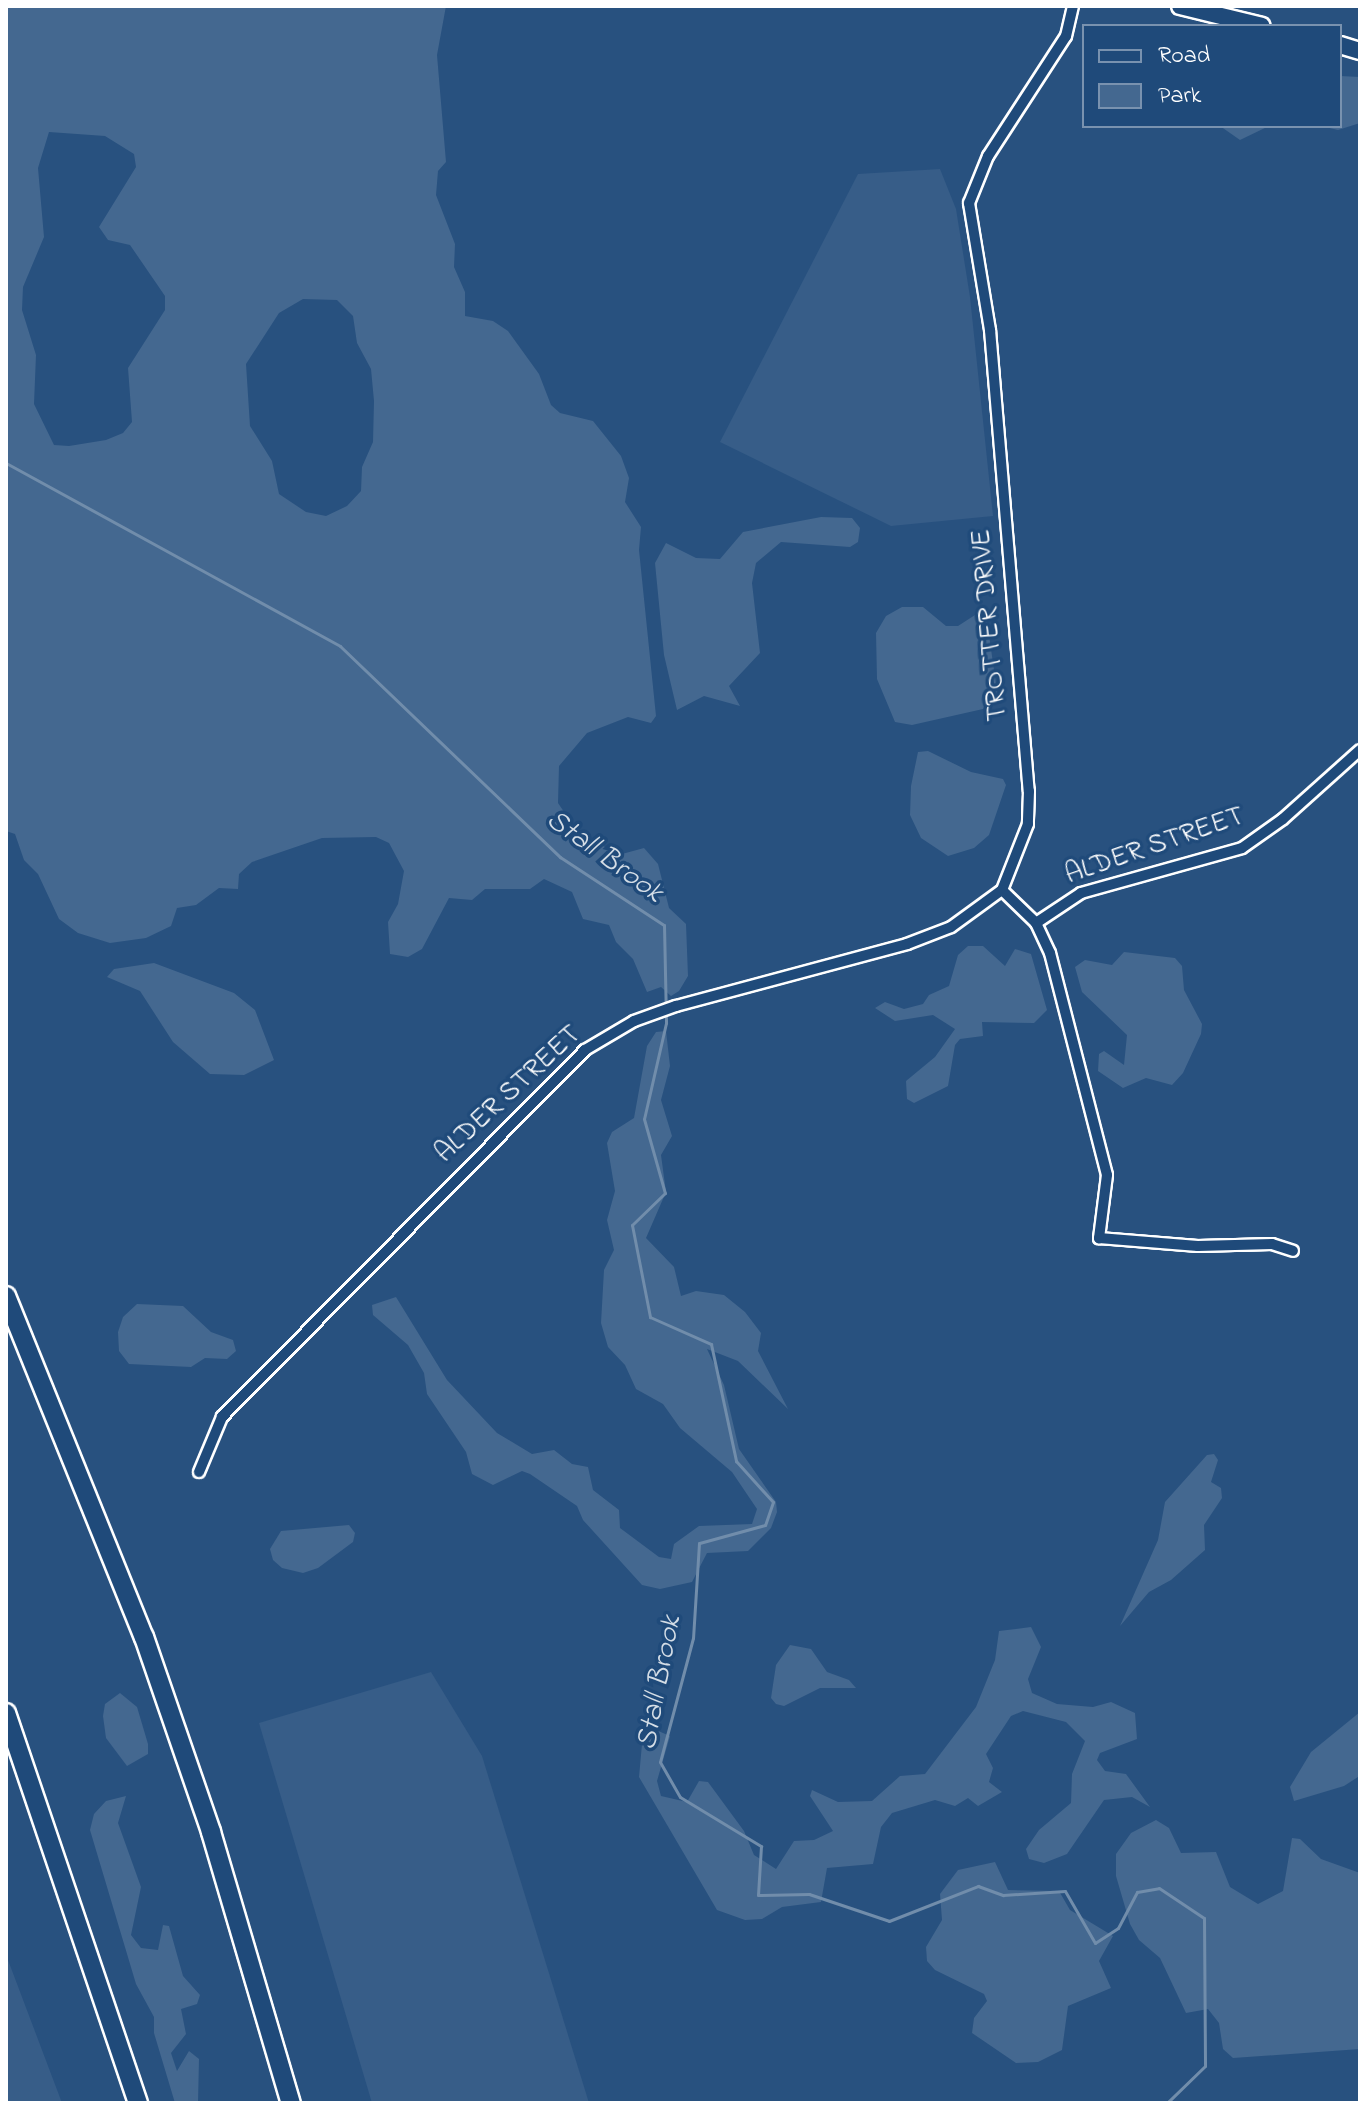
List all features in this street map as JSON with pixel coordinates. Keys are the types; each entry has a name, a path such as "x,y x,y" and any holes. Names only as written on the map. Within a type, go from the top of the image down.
{"highway":[{"path":"6,1296 144,1637 211,1832 291,2103"},
{"path":"6,1713 138,2103"}],"main road":[{"path":"1180,6 1254,24"}],"street":[{"name":"TROTTER DRIVE","path":"1002,890 1028,824 1029,791 990,330 969,203 988,156 1066,36 1073,6"},
{"name":"ALDER STREET","path":"1036,923 1081,893 1242,848 1283,819 1359,755"},
{"path":"1002,890 1036,923 1050,953 1107,1175 1099,1238 1198,1246 1272,1244 1293,1251"},
{"name":"ALDER STREET","path":"199,1472 222,1417 537,1095 585,1050 676,1006 907,944 951,927 1002,890"}],"shaded area":[{"path":"940,169 956,209 970,297 993,516 891,526 720,442 858,174"},
{"path":"431,1672 482,1756 589,2103 372,2103 259,1723"},
{"path":"6,1953 8,1960 62,2103 6,2103"}],"green space":[{"path":"6,6 446,6 437,55 446,162 438,171 436,195 455,244 454,267 465,292 465,316 493,321 508,331 539,374 551,405 560,413 593,421 621,456 629,478 625,502 641,527 639,550 656,716 651,723 628,717 587,733 559,766 558,803 581,837 622,854 644,848 658,864 669,908 686,924 688,976 679,991 671,996 661,987 647,992 633,959 616,942 609,925 583,919 572,892 544,879 530,889 485,889 472,900 449,898 422,949 408,957 390,954 388,922 398,904 404,871 389,843 376,837 322,838 252,862 239,874 238,889 219,888 196,905 177,908 171,926 146,938 110,943 78,933 59,919 38,874 24,860 15,834 6,831","holes":["49,132 105,136 134,154 136,167 99,227 108,240 130,245 165,296 165,310 128,368 132,422 123,433 106,440 69,446 54,445 34,404 36,355 22,310 23,287 44,237 38,168","303,299 337,300 353,316 357,343 371,369 373,442 362,467 361,491 347,506 326,516 306,512 279,494 272,461 250,426 246,364 279,313"]},
{"path":"1342,76 1360,77 1360,123 1338,130 1330,128 1342,128"},
{"path":"1223,128 1265,128 1240,140"},
{"path":"821,517 852,518 860,528 858,542 850,547 781,542 756,563 752,583 760,653 729,686 740,706 704,696 677,710 664,655 655,563 666,543 696,558 720,559 743,532"},
{"path":"902,607 923,607 946,626 958,626 975,615 987,621 998,698 983,709 912,725 895,722 877,679 876,633 886,616"},
{"path":"928,751 971,772 1003,779 1006,785 989,835 974,848 948,856 921,838 910,815 911,786 918,752"},
{"path":"968,946 983,946 1005,966 1015,949 1031,954 1047,1010 1034,1023 982,1022 983,1036 960,1039 955,1045 948,1086 914,1103 907,1099 906,1081 935,1057 955,1029 933,1015 895,1021 875,1008 885,1002 904,1009 923,1004 929,995 949,986 958,955"},
{"path":"1124,952 1175,958 1182,966 1184,990 1202,1024 1201,1034 1183,1073 1172,1085 1146,1078 1123,1088 1098,1071 1099,1054 1104,1051 1124,1065 1127,1035 1082,992 1075,967 1085,960 1112,965"},
{"path":"154,963 234,993 255,1010 274,1060 244,1075 210,1074 173,1042 140,991 107,977 114,969"},
{"path":"666,1031 670,1066 661,1100 672,1136 661,1155 666,1192 646,1238 674,1267 681,1296 696,1291 724,1295 745,1312 761,1333 758,1351 788,1409 738,1361 707,1349 724,1385 739,1449 776,1502 777,1512 771,1528 748,1551 707,1553 692,1582 660,1589 642,1585 583,1520 577,1506 530,1474 522,1471 493,1485 472,1474 466,1452 427,1394 424,1373 408,1345 373,1315 372,1305 396,1297 447,1380 497,1433 532,1454 554,1450 572,1464 588,1467 593,1490 619,1510 620,1528 659,1557 671,1559 674,1544 699,1526 752,1524 757,1509 732,1472 680,1428 663,1404 636,1389 625,1365 608,1347 601,1323 604,1270 614,1250 607,1220 615,1191 607,1143 612,1132 634,1118 647,1046 656,1032"},
{"path":"137,1304 183,1306 211,1332 233,1340 236,1351 227,1359 205,1358 191,1367 129,1364 119,1351 118,1332 123,1317"},
{"path":"1214,1454 1218,1460 1211,1482 1221,1488 1222,1498 1204,1525 1205,1550 1171,1580 1149,1592 1120,1626 1158,1540 1165,1502 1207,1455"},
{"path":"349,1525 355,1533 353,1542 318,1568 303,1573 282,1568 273,1560 270,1549 281,1531"},
{"path":"1031,1627 1041,1647 1028,1679 1032,1693 1057,1704 1093,1707 1111,1702 1135,1713 1137,1739 1100,1753 1097,1760 1105,1771 1126,1774 1150,1807 1132,1797 1104,1800 1067,1854 1044,1863 1029,1859 1026,1849 1039,1830 1071,1803 1072,1774 1085,1741 1066,1722 1023,1711 1011,1716 986,1754 993,1768 989,1782 1002,1792 978,1806 968,1798 955,1806 935,1800 892,1813 881,1827 873,1864 827,1868 821,1902 782,1907 762,1919 745,1920 717,1910 639,1777 643,1733 656,1730 670,1736 657,1781 661,1796 687,1802 699,1781 708,1782 744,1831 754,1855 776,1869 794,1841 814,1840 833,1831 810,1796 812,1790 838,1802 872,1801 900,1776 925,1774 976,1707 995,1660 999,1631"},
{"path":"790,1645 811,1649 827,1672 849,1680 856,1688 820,1688 784,1706 776,1704 771,1698 776,1665"},
{"path":"120,1693 137,1707 148,1744 148,1754 127,1766 106,1738 103,1716 105,1704"},
{"path":"1360,1712 1358,1777 1344,1786 1294,1801 1290,1787 1311,1752"},
{"path":"126,1796 118,1823 141,1887 131,1935 141,1948 158,1950 163,1925 169,1926 183,1976 200,1995 197,2004 181,2009 186,2034 171,2053 177,2071 189,2051 199,2059 198,2103 175,2103 154,2033 154,2017 136,1984 90,1830 94,1814 106,1801"},
{"path":"1156,1820 1169,1828 1181,1853 1216,1852 1230,1887 1258,1904 1283,1891 1292,1838 1300,1839 1321,1859 1360,1873 1360,2049 1233,2058 1223,2049 1219,2023 1208,2009 1186,2013 1160,1958 1139,1940 1130,1924 1116,1876 1116,1854 1131,1833"},
{"path":"995,1862 1008,1890 1059,1891 1070,1910 1113,1936 1099,1961 1111,1988 1068,2006 1062,2050 1038,2062 1016,2063 972,2033 974,2018 987,2001 984,1994 935,1970 927,1961 926,1947 942,1920 940,1894 958,1870"}],"waterway":[{"name":"Stall Brook","path":"6,463 340,646 560,857 664,925 666,1023 644,1119 665,1193 632,1225 650,1317 711,1344 736,1461 773,1502 765,1525 699,1543 693,1638 660,1762 680,1797 761,1846 758,1895 809,1894 889,1921 978,1886 1003,1895 1065,1891 1095,1943 1118,1928 1137,1892 1159,1888 1204,1918 1205,2066 1167,2103"}]}
